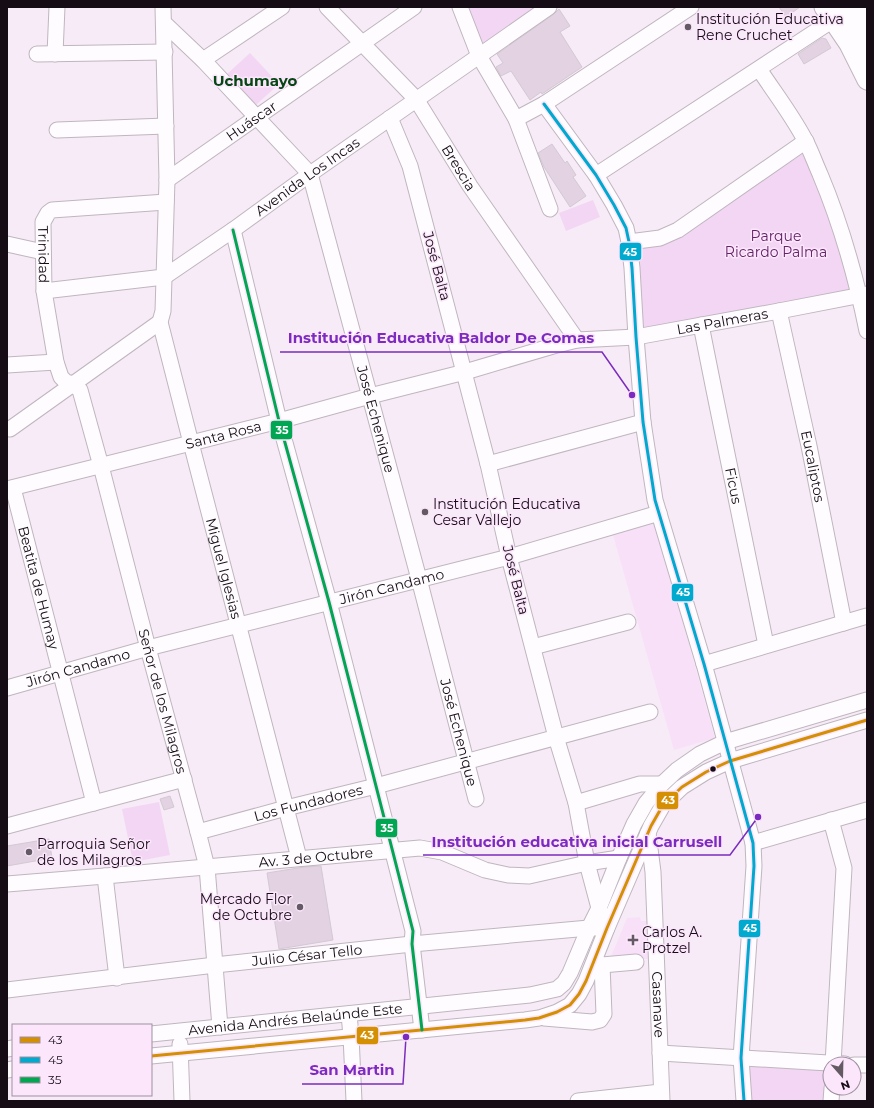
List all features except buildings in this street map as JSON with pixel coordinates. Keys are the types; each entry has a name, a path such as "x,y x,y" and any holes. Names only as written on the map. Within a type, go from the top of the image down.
{"highway":[{"path":"860,7 867,17"},
{"path":"832,11 867,50"}],"main road":[{"path":"832,11 867,80"}],"street":[{"path":"55,54 57,7"},
{"name":"Miguel Iglesias","path":"163,7 167,180 163,311 160,322 299,858"},
{"path":"203,60 282,7"},
{"name":"Brescia","path":"327,7 416,99 470,186 577,340"},
{"name":"Huáscar","path":"167,180 414,7"},
{"path":"460,7 479,56 516,119 550,209"},
{"name":"Avenida Los Incas","path":"44,291 164,277 549,7"},
{"path":"516,119 544,104 690,7"},
{"path":"596,175 759,68 832,11"},
{"name":"José Echenique","path":"164,23 203,60 310,174 476,799"},
{"path":"37,54 165,52"},
{"path":"759,68 806,141 838,221 863,295 867,331"},
{"path":"544,104 596,175 626,228 630,242 643,422 655,500 704,664 753,843 754,866 741,1058 744,1101"},
{"name":"José Balta","path":"390,118 410,166 488,464 509,556 556,737 576,803 587,863 599,908 607,928"},
{"path":"57,130 166,126"},
{"path":"630,242 660,238 678,230 806,141"},
{"name":"Trinidad","path":"73,384 66,382 61,377 56,362 44,291 43,222 48,212 52,210 166,202"},
{"path":"233,230 279,421 329,602 413,931 412,944 422,1030"},
{"path":"7,244 43,252"},
{"name":"Las Palmeras","path":"577,340 636,337 863,295"},
{"name":"Eucaliptos","path":"778,311 809,446 844,623"},
{"path":"10,429 160,322"},
{"name":"Ficus","path":"701,326 766,645"},
{"name":"Santa Rosa","path":"10,489 279,421 464,372 577,340"},
{"path":"7,365 56,362"},
{"name":"Señor de los Milagros","path":"73,384 80,390 207,867 220,1027"},
{"path":"488,464 643,422"},
{"name":"Beatita de Humay","path":"10,489 61,672 94,803"},
{"name":"Jirón Candamo","path":"7,688 148,648 509,556 659,513"},
{"path":"704,664 867,616"},
{"path":"533,646 628,622"},
{"name":"Avenida Andrés Belaúnde Este","path":"152,1034 530,995 557,989 564,983 570,973 637,818 646,803 662,784 677,770 700,754 725,742 867,700"},
{"name":"Los Fundadores","path":"198,832 286,808 376,786 650,712"},
{"name":"Avenida Andrés Belaúnde Este","path":"152,1056 539,1018 557,1012 570,1005 580,994 598,963 607,928 651,826 663,805 682,786 706,772 730,761 867,720"},
{"path":"8,822 94,803 184,779"},
{"path":"576,803 640,784 662,784"},
{"path":"753,843 867,810"},
{"name":"Casanave","path":"637,818 643,822 648,833 654,872 662,1097"},
{"path":"831,820 844,868 837,1056"},
{"name":"Av. 3 de Octubre","path":"7,884 420,848 442,852 485,870 508,876 529,876 587,863 619,858"},
{"path":"105,876 117,978"},
{"name":"Julio César Tello","path":"7,990 117,978 215,965 412,944 589,928 607,928"},
{"path":"539,1018 592,1022 600,1020 604,1014 598,963 636,962"},
{"path":"349,1014 352,1036 354,1101"},
{"path":"179,1031 182,1101"},
{"path":"660,1053 822,1063"},
{"path":"578,1101 662,1097"}],"shaded area":[{"path":"655,522 715,738 674,750 613,535"},
{"name":"Carlos A. Protzel","path":"640,917 641,921 647,921 649,959 610,959 627,918"}],"green space":[{"path":"461,7 537,7 478,48"},
{"path":"250,53 279,84 256,105 226,75"},
{"name":"Parque Ricardo Palma","path":"804,153 830,214 852,291 641,332 635,247 695,225"},
{"path":"593,200 600,217 566,231 559,213"},
{"path":"159,802 170,855 133,862 122,809"},
{"path":"747,1064 822,1069 822,1096 825,1096 825,1101 749,1101"}],"transit line":[{"name":"45","path":"544,104 596,175 626,228 632,268 643,422 655,500 704,664 753,843 754,866 741,1058 744,1101"},
{"name":"35","path":"233,230 279,421 329,602 413,931 412,944 422,1030"},
{"name":"43","path":"152,1056 525,1020 539,1018 557,1012 570,1005 579,994 586,981 651,826 663,805 682,787 706,772 730,761 867,720"}],"place":[{"name":"Institución Educativa Rene Cruchet","path":"688,27"},
{"name":"Institución Educativa Baldor De Comas","path":"632,395"},
{"name":"Institución Educativa Cesar Vallejo","path":"425,512"},
{"name":"Institución educativa inicial Carrusell","path":"758,817"},
{"name":"Parroquia Señor de los Milagros","path":"29,852"},
{"name":"Mercado Flor de Octubre","path":"300,907"},
{"name":"Carlos A. Protzel","path":"633,940"},
{"name":"San Martin","path":"406,1037"}],"district":[{"name":"Uchumayo","path":"255,80"}]}
